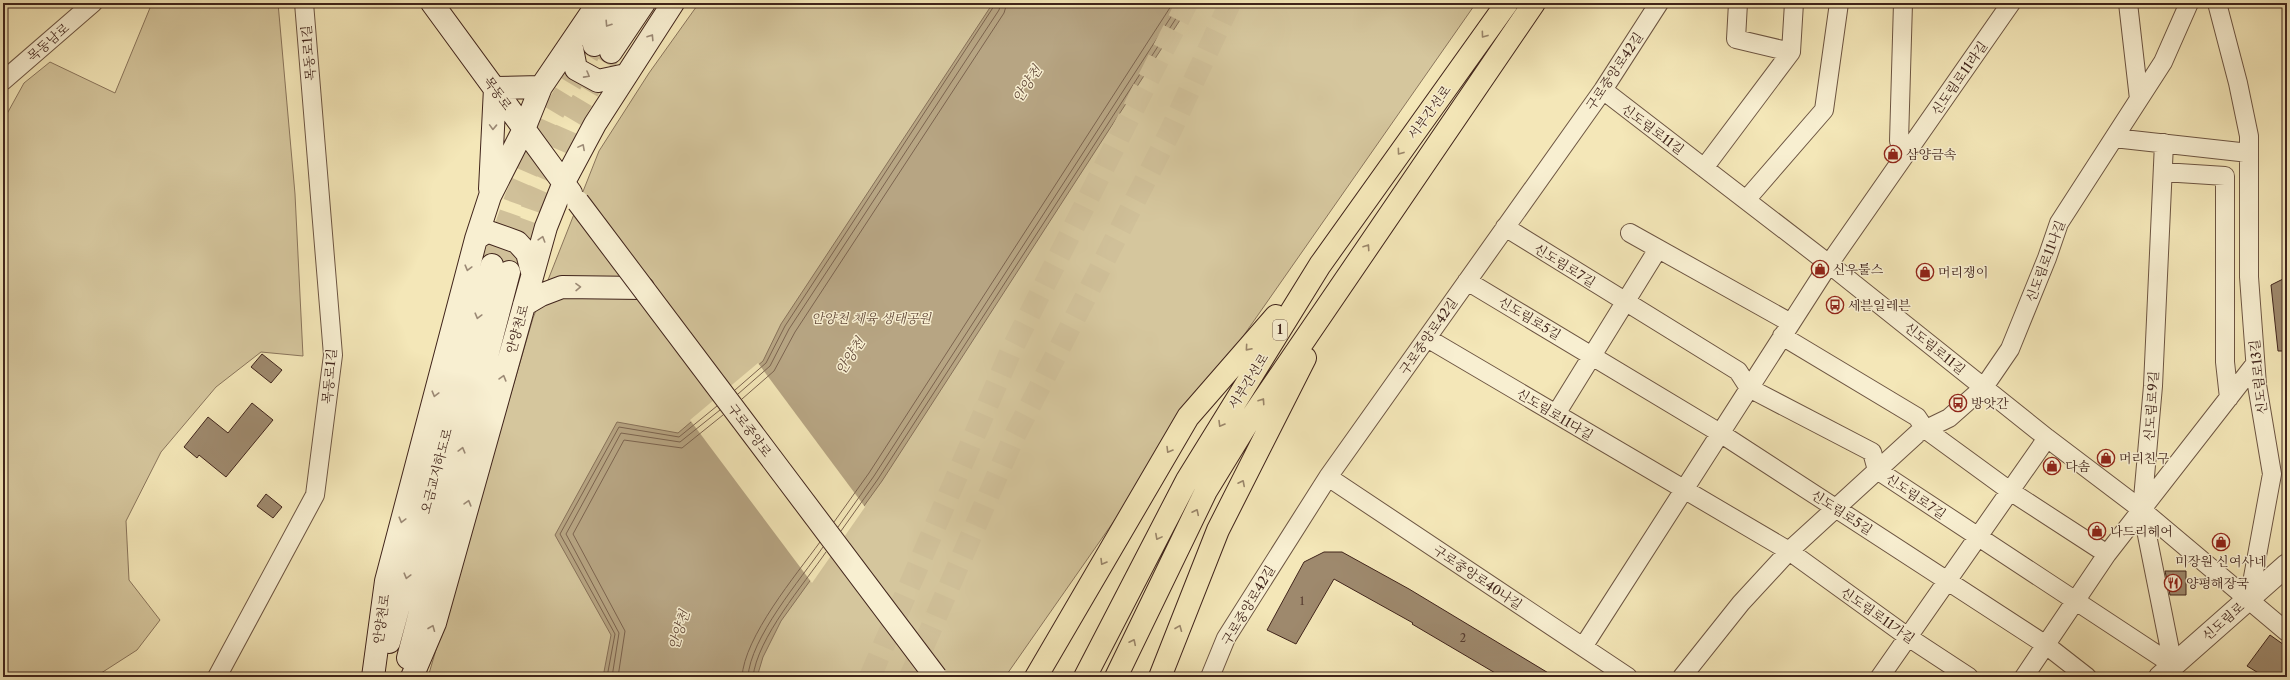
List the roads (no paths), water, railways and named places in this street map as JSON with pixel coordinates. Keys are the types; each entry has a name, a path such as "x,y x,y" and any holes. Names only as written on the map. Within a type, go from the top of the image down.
{"main road":[{"name":"목동로","path":"432,3 564,182"},
{"name":"안양천로","path":"373,677 386,581 476,239 490,196 524,129 541,87 598,3"},
{"path":"621,3 602,48 644,3"},
{"name":"안양천로","path":"412,677 435,623 532,300 532,272 546,227 564,182 595,124 673,3"},
{"name":"서부간선로","path":"1085,677 1187,480 1320,265 1507,3"},
{"name":"서부간선로","path":"1116,677 1206,491 1246,424 1534,3"},
{"path":"571,42 576,69 598,81 626,75"},
{"path":"490,196 495,88 541,87"},
{"name":"구로중앙로","path":"564,182 936,677"},
{"path":"476,239 489,232 517,242 527,253 532,272"},
{"path":"1036,677 1188,417 1320,265"},
{"name":"오금교지하도로","path":"380,677 500,268 403,677"},
{"path":"1160,677 1218,530 1348,276"},
{"path":"532,300 562,287 643,288"},
{"name":"신도림로","path":"2166,671 2287,566"}],"street":[{"name":"목동남로","path":"3,81 93,3"},
{"name":"목동로1길","path":"218,677 315,494 333,355 304,3"},
{"name":"구로중앙로42길","path":"1210,677 1226,638 1328,477 1602,90 1659,3"},
{"path":"1738,3 1736,39 1791,52"},
{"path":"1704,168 1791,52 1794,3"},
{"path":"1746,200 1824,110 1839,3"},
{"path":"1903,3 1899,141 1907,152"},
{"name":"신도림로11라길","path":"1829,264 2011,3"},
{"path":"2128,3 2139,99"},
{"name":"신도림로11나길","path":"1984,387 2010,349 2047,258 2058,223 2163,62 2189,3"},
{"name":"신도림로13길","path":"2217,3 2238,84 2249,136 2249,276 2255,364 2272,474 2249,599"},
{"name":"신도림로11길","path":"1602,90 1829,264 2047,438 2142,510 2287,632"},
{"path":"2114,138 2249,153"},
{"name":"신도림로9길","path":"2164,143 2153,386 2142,510 2166,671"},
{"path":"2163,172 2226,176 2225,362 2229,398"},
{"name":"신도림로7길","path":"1505,227 1738,371 1749,388 1872,452 1877,470 2075,601 2166,671"},
{"path":"1630,233 1787,330 1918,417 1925,429 2010,491 2107,554"},
{"path":"1556,414 1658,249"},
{"path":"1583,647 1829,264"},
{"name":"신도림로5길","path":"1467,281 1720,433 2046,645 2087,677"},
{"name":"신도림로11다길","path":"1427,338 1789,551"},
{"path":"2024,677 2107,554 2255,364"},
{"path":"1682,677 1741,603 1789,551 1918,433 1949,418 1984,387"},
{"path":"1880,677 2047,438"},
{"name":"구로중앙로40나길","path":"1328,477 1628,677"},
{"name":"신도림로11가길","path":"1789,551 1908,637 1969,677"}],"water":[{"name":"안양천","path":"993,3 1191,3 882,481 781,621 763,657 757,677 603,677 611,635 555,535 617,422 678,433 763,361 781,324"}],"tunnel":[{"path":"870,677 1010,353 1187,3"},
{"path":"910,677 1013,439 1170,132 1230,3"},
{"path":"492,265 516,197 552,115 594,45"},
{"path":"509,272 533,205 569,123 611,52"}],"place":[{"name":"삼양금속","path":"1893,154"},
{"name":"신우툴스","path":"1820,269"},
{"name":"머리쟁이","path":"1925,272"},
{"name":"세븐일레븐","path":"1835,305"},
{"name":"방앗간","path":"1958,403"},
{"name":"머리친구","path":"2106,458"},
{"name":"다솜","path":"2052,466"},
{"name":"나드리헤어","path":"2097,531"},
{"name":"미장원 신여사네","path":"2221,542"},
{"name":"양평해장국","path":"2173,583"}],"park label":[{"name":"안양천 체육 생태공원","path":"871,318"}]}
